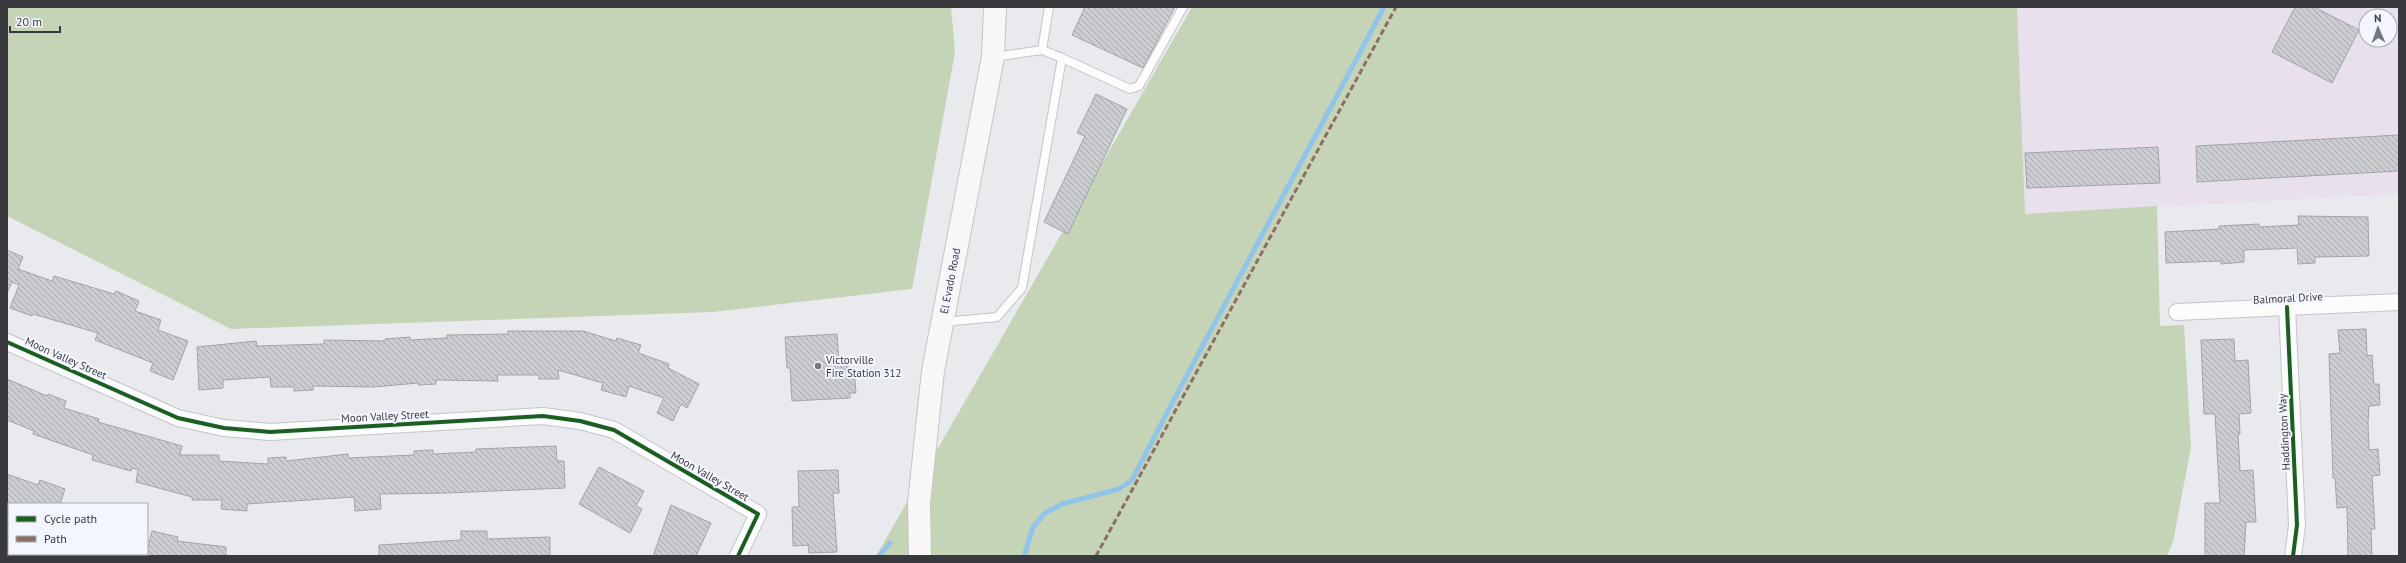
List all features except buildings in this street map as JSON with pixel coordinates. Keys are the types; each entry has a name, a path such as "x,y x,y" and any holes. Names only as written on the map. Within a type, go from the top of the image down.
{"main road":[{"name":"El Evado Road","path":"920,556 919,503 924,444 933,371 993,57 995,7"}],"street":[{"name":"Balmoral Drive","path":"2177,312 2399,302"},
{"name":"Haddington Way","path":"2287,307 2297,525 2293,556"},
{"name":"Moon Valley Street","path":"7,342 178,418 224,428 270,432 543,416 580,420 614,430 758,514 738,556"}],"lane":[{"path":"1042,50 1049,7"},
{"path":"993,57 1042,50 1130,89 1139,86 1184,7"},
{"path":"942,322 997,317 1022,288 1062,58"}],"shaded area":[{"path":"2017,7 2399,7 2399,194 2025,214"}],"green space":[{"path":"7,7 951,7 955,52 912,289 713,312 231,329 7,216"},
{"path":"1192,7 2017,7 2025,214 2157,206 2160,326 2184,325 2191,447 2173,542 2167,556 876,556"}],"waterway":[{"path":"1024,556 1033,527 1045,513 1062,504 1119,489 1132,480 1194,361 1384,7"},
{"path":"879,556 890,543"}],"marked path":[{"path":"1096,556 1396,7"}],"cycle path":[{"path":"2287,307 2297,525 2293,556"},
{"path":"7,342 178,418 224,428 270,432 543,416 580,421 614,430 758,514 738,556"}],"place":[{"name":"Victorville Fire Station 312","path":"818,366"}]}
